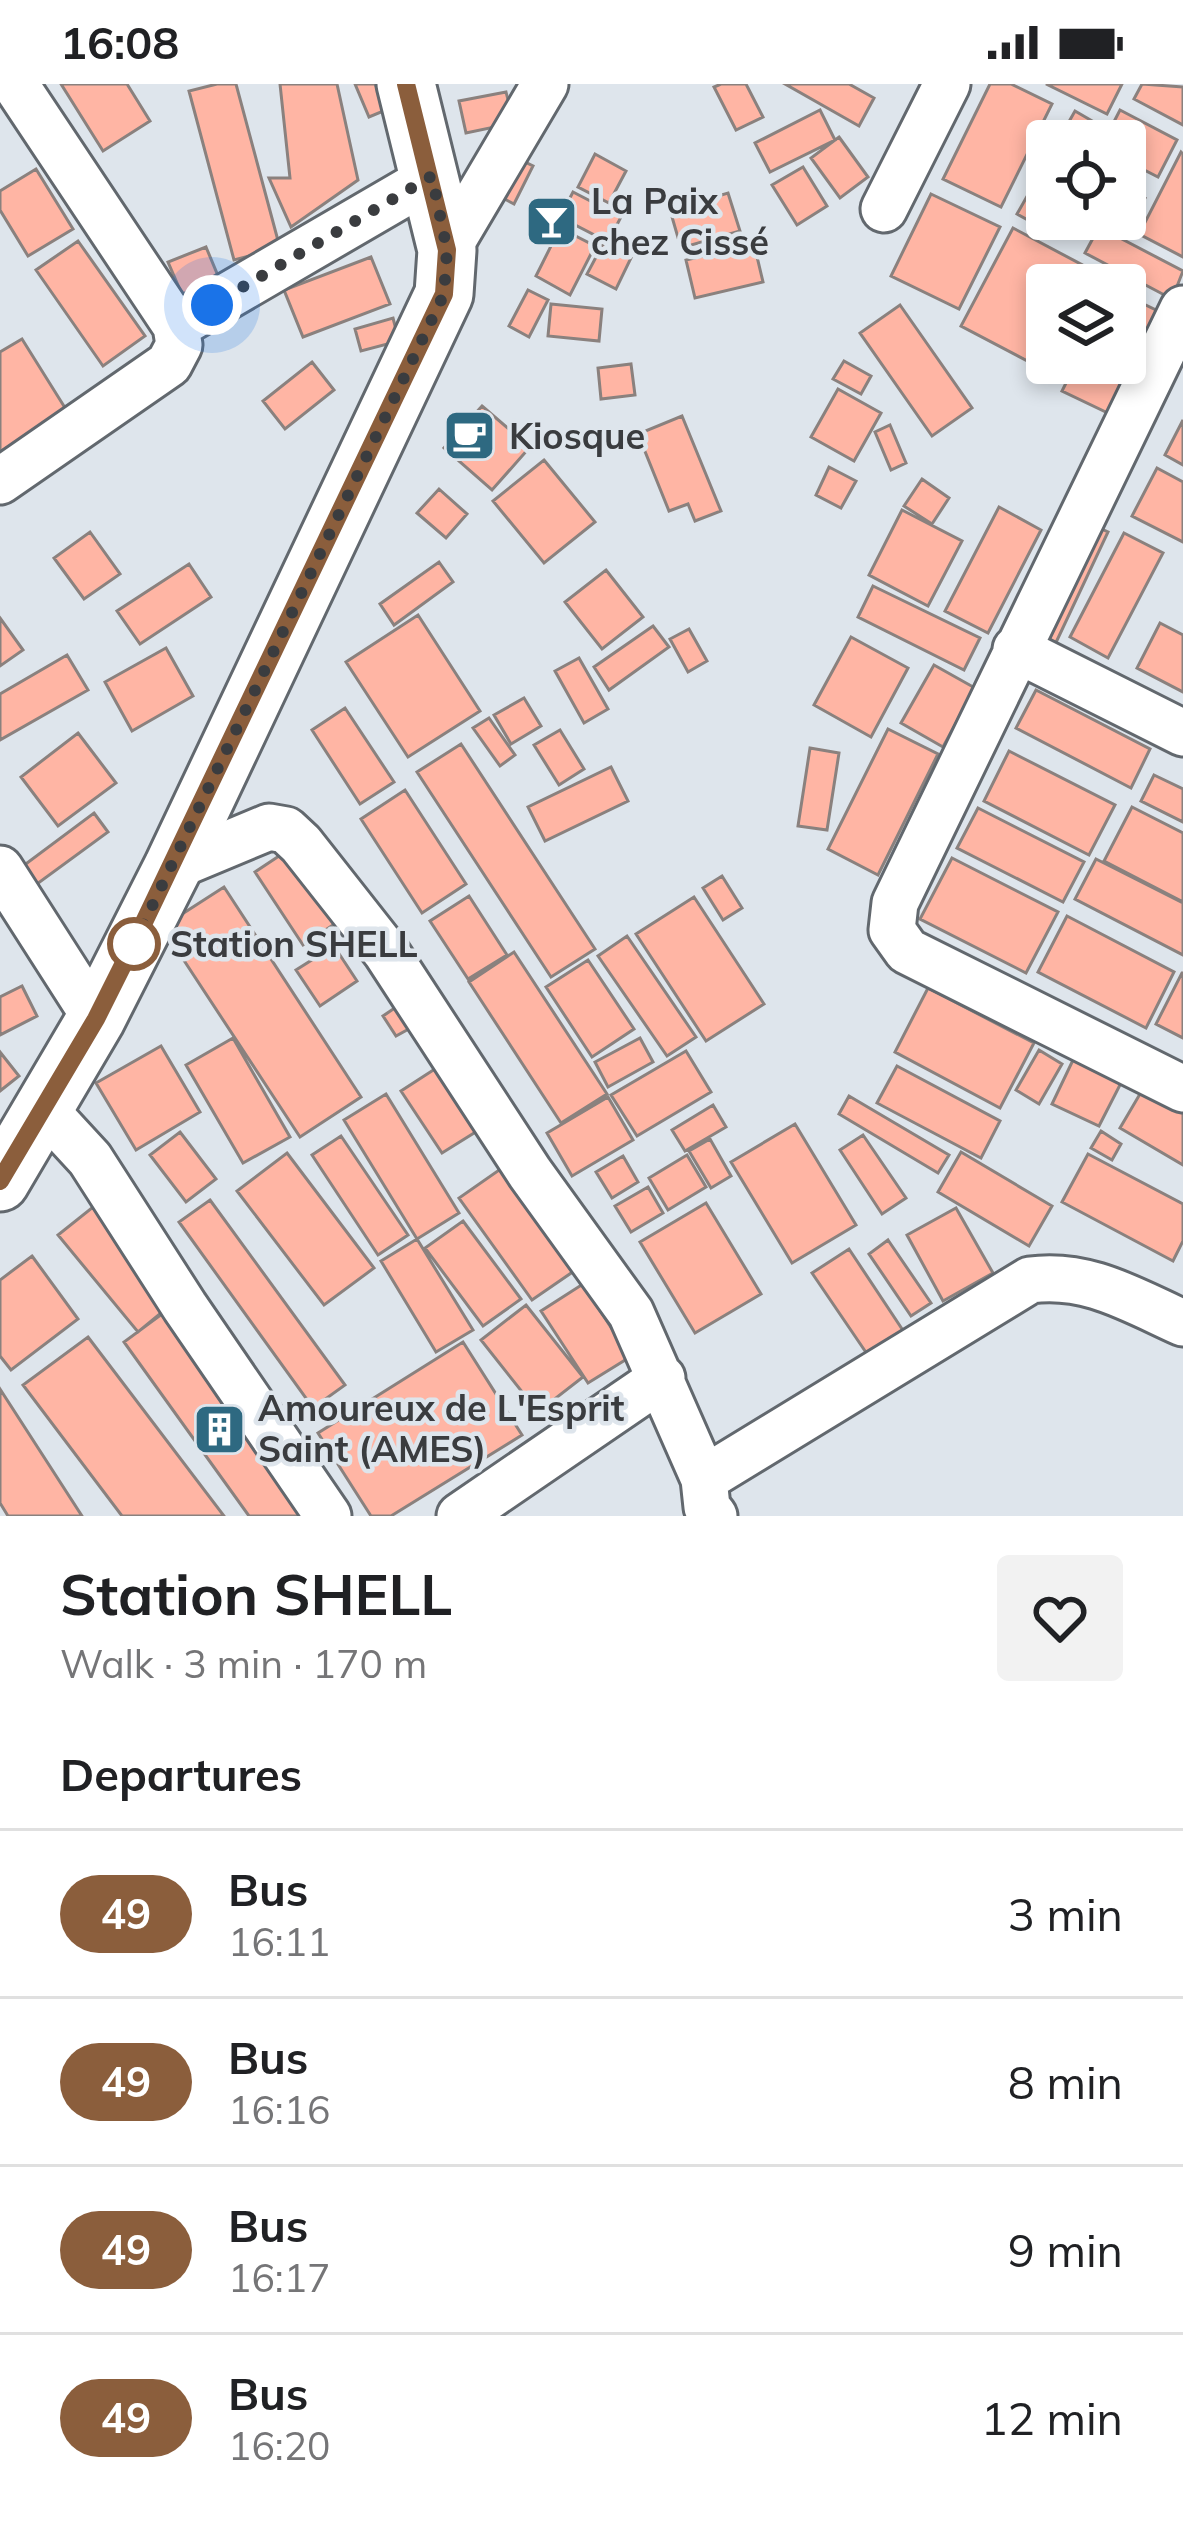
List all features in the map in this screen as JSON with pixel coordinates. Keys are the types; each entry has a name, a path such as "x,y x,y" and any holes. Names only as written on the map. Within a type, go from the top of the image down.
{"street":[{"path":"0,481 169,364 178,344 176,326 15,84"},
{"path":"0,1182 96,1019 172,867 444,294 447,250 406,84"},
{"path":"447,250 545,84"},
{"path":"884,209 947,84"},
{"path":"176,326 432,176"},
{"path":"1183,309 1172,359 1016,649 895,903 892,930 908,951 1183,1089"},
{"path":"1016,649 1183,733"},
{"path":"172,867 269,827 286,830 301,844 386,952 530,1173 631,1313 709,1497 1030,1280 1057,1276 1097,1284 1183,1323"},
{"path":"0,869 96,1019"},
{"path":"44,1108 89,1160 328,1516"},
{"path":"460,1516 662,1378"}],"building":[{"path":"61,84 127,84 150,121 103,151"},
{"path":"236,84 280,248 234,260 189,91"},
{"path":"280,84 337,84 358,180 291,227 269,178 290,178"},
{"path":"355,84 375,84 386,110 369,117"},
{"path":"746,84 763,117 736,130 714,87"},
{"path":"785,84 849,84 874,98 859,126"},
{"path":"990,84 1011,84 1052,104 1044,120 1026,120 1026,157 1001,207 943,179"},
{"path":"1046,84 1122,84 1107,114"},
{"path":"1142,84 1183,87 1183,125 1134,99"},
{"path":"506,92 514,123 466,133 459,101"},
{"path":"820,110 835,140 770,172 755,143"},
{"path":"1120,110 1139,120 1115,120"},
{"path":"1075,111 1090,120 1070,120"},
{"path":"1146,124 1177,140 1158,177 1146,171"},
{"path":"839,137 868,177 840,198 811,158"},
{"path":"1181,152 1183,257 1146,238 1146,220"},
{"path":"595,154 626,171 609,203 578,187"},
{"path":"517,158 533,166 514,204 497,195"},
{"path":"803,167 827,206 797,225 772,185"},
{"path":"36,169 73,229 28,256 0,210 0,191"},
{"path":"573,192 621,217 608,242 560,217"},
{"path":"728,193 740,231 681,248 670,210"},
{"path":"931,194 1000,227 959,309 891,276"},
{"path":"1026,198 1026,219 1017,214"},
{"path":"560,228 595,246 570,295 536,276"},
{"path":"1013,228 1026,235 1026,240 1036,240 1081,264 1026,264 1026,360 961,326"},
{"path":"1092,240 1124,240 1183,271 1172,299 1146,285 1146,264 1106,264 1085,253"},
{"path":"78,241 145,336 103,366 36,270"},
{"path":"603,244 631,258 616,289 587,274"},
{"path":"754,244 763,282 695,298 686,260"},
{"path":"206,247 221,283 184,299 168,262"},
{"path":"371,257 390,304 303,337 284,290"},
{"path":"528,290 548,300 529,337 509,326"},
{"path":"551,304 602,309 599,341 548,336"},
{"path":"900,305 972,408 932,436 860,333"},
{"path":"1146,305 1160,312 1146,341"},
{"path":"393,318 399,341 361,351 355,329"},
{"path":"22,339 67,411 0,452 0,352"},
{"path":"844,361 871,376 861,394 833,379"},
{"path":"312,362 334,390 285,429 263,401"},
{"path":"631,364 635,395 601,399 598,368"},
{"path":"1066,384 1125,384 1110,414 1062,391"},
{"path":"838,389 881,413 854,461 811,437"},
{"path":"482,406 530,447 492,490 444,448"},
{"path":"682,416 721,511 695,521 688,504 669,511 638,434"},
{"path":"1183,420 1183,465 1165,455"},
{"path":"890,425 906,463 891,470 875,432"},
{"path":"544,460 595,522 544,563 493,501"},
{"path":"829,467 856,481 841,508 816,495"},
{"path":"1157,468 1183,482 1183,542 1132,516"},
{"path":"922,479 949,498 932,524 904,506"},
{"path":"439,489 467,514 446,538 417,513"},
{"path":"999,507 1041,530 988,633 945,611"},
{"path":"902,510 962,541 928,606 869,575"},
{"path":"1082,520 1108,532 1052,651 1026,639"},
{"path":"90,532 120,574 84,599 54,558"},
{"path":"1124,533 1163,553 1108,658 1070,637"},
{"path":"439,562 453,582 394,625 380,604"},
{"path":"189,564 211,597 140,644 117,611"},
{"path":"606,570 643,617 602,649 565,602"},
{"path":"873,586 980,638 964,670 858,617"},
{"path":"418,615 480,711 408,757 346,662"},
{"path":"0,618 23,650 0,666"},
{"path":"1160,623 1183,635 1183,692 1137,668"},
{"path":"653,626 669,647 609,690 594,667"},
{"path":"689,629 707,661 688,672 670,639"},
{"path":"851,637 908,668 871,737 814,705"},
{"path":"166,648 193,696 132,731 105,682"},
{"path":"67,655 88,690 0,740 0,694"},
{"path":"579,658 608,709 584,723 555,671"},
{"path":"934,665 975,688 943,747 901,723"},
{"path":"1036,690 1150,749 1131,788 1016,728"},
{"path":"524,698 541,726 511,744 494,715"},
{"path":"345,708 394,782 360,804 312,730"},
{"path":"489,718 515,755 500,766 473,728"},
{"path":"888,729 938,754 878,875 828,849"},
{"path":"560,730 584,769 559,785 534,745"},
{"path":"78,733 116,783 58,826 21,777"},
{"path":"461,744 595,949 551,977 417,772"},
{"path":"810,748 839,753 827,830 798,826"},
{"path":"1009,751 1115,805 1089,855 984,801"},
{"path":"611,767 628,801 545,841 528,807"},
{"path":"1154,775 1183,789 1183,822 1141,801"},
{"path":"405,790 466,884 422,913 361,819"},
{"path":"1132,807 1183,833 1183,902 1104,861"},
{"path":"978,808 1084,862 1063,902 957,848"},
{"path":"94,813 108,832 37,884 23,866"},
{"path":"291,848 339,921 303,945 255,872"},
{"path":"952,858 1058,912 1026,973 920,919"},
{"path":"1096,859 1183,903 1183,955 1075,899"},
{"path":"722,876 742,908 723,920 703,888"},
{"path":"224,887 361,1097 300,1137 162,927"},
{"path":"469,896 507,955 468,979 430,921"},
{"path":"694,897 764,1004 706,1041 636,934"},
{"path":"1067,916 1174,972 1146,1028 1038,972"},
{"path":"627,936 696,1037 667,1056 598,956"},
{"path":"334,946 357,981 320,1006 296,970"},
{"path":"514,952 607,1094 561,1123 469,982"},
{"path":"588,960 634,1029 592,1057 546,987"},
{"path":"1183,973 1183,1038 1156,1024"},
{"path":"22,986 37,1016 0,1035 0,997"},
{"path":"928,988 1034,1043 1000,1108 895,1052"},
{"path":"402,1003 416,1025 396,1036 383,1016"},
{"path":"233,1038 290,1137 243,1163 186,1065"},
{"path":"640,1038 653,1062 608,1087 595,1062"},
{"path":"161,1046 200,1112 136,1150 96,1083"},
{"path":"1039,1050 1062,1064 1039,1104 1016,1090"},
{"path":"686,1051 711,1092 637,1136 611,1095"},
{"path":"0,1052 19,1076 0,1091"},
{"path":"1073,1060 1121,1083 1099,1126 1052,1104"},
{"path":"441,1065 482,1128 442,1153 401,1091"},
{"path":"897,1066 1000,1121 981,1158 877,1103"},
{"path":"1147,1082 1183,1104 1183,1165 1120,1128"},
{"path":"386,1094 459,1213 417,1239 344,1120"},
{"path":"849,1096 949,1155 938,1173 839,1114"},
{"path":"608,1097 633,1140 572,1176 547,1133"},
{"path":"713,1105 726,1127 685,1151 672,1130"},
{"path":"795,1124 856,1225 792,1263 731,1162"},
{"path":"1101,1131 1121,1144 1112,1160 1091,1148"},
{"path":"180,1132 216,1179 186,1202 150,1155"},
{"path":"863,1135 906,1198 882,1214 840,1150"},
{"path":"341,1136 408,1235 378,1255 312,1155"},
{"path":"710,1139 731,1176 711,1188 689,1151"},
{"path":"961,1152 1052,1206 1029,1246 938,1192"},
{"path":"287,1153 374,1268 324,1305 237,1191"},
{"path":"1088,1154 1183,1204 1183,1241 1173,1261 1062,1202"},
{"path":"687,1155 706,1187 668,1210 649,1178"},
{"path":"623,1156 638,1182 612,1198 596,1172"},
{"path":"502,1168 574,1271 532,1300 459,1198"},
{"path":"648,1187 663,1213 631,1232 615,1206"},
{"path":"210,1200 345,1385 313,1408 179,1222"},
{"path":"706,1203 761,1294 695,1333 640,1242"},
{"path":"93,1207 172,1304 138,1332 58,1235"},
{"path":"956,1208 993,1273 943,1301 907,1235"},
{"path":"463,1221 521,1299 483,1326 425,1248"},
{"path":"417,1239 473,1330 436,1352 381,1261"},
{"path":"888,1240 931,1303 911,1316 869,1254"},
{"path":"849,1249 914,1347 878,1370 812,1273"},
{"path":"32,1256 78,1319 11,1370 0,1356 0,1280"},
{"path":"583,1284 630,1357 588,1383 541,1311"},
{"path":"526,1305 583,1377 538,1412 481,1340"},
{"name":"Amoureux de L'Esprit Saint (AMES)","path":"166,1311 313,1516 249,1516 124,1342"},
{"path":"88,1337 224,1516 122,1516 23,1385"},
{"path":"463,1342 522,1435 391,1516 371,1516 318,1433"},
{"path":"0,1389 82,1516 8,1516 0,1503"}],"bus line":[{"name":"49","path":"0,1181 96,1019 444,294 447,250 406,84"}],"place":[{"name":"La Paix chez Cissé","path":"552,222"},
{"name":"Kiosque","path":"470,436"},
{"name":"Station SHELL","path":"134,944"},
{"name":"Amoureux de L'Esprit Saint (AMES)","path":"219,1429"}],"route":[{"path":"134,944 444,294 447,250 432,176 212,305"}]}
